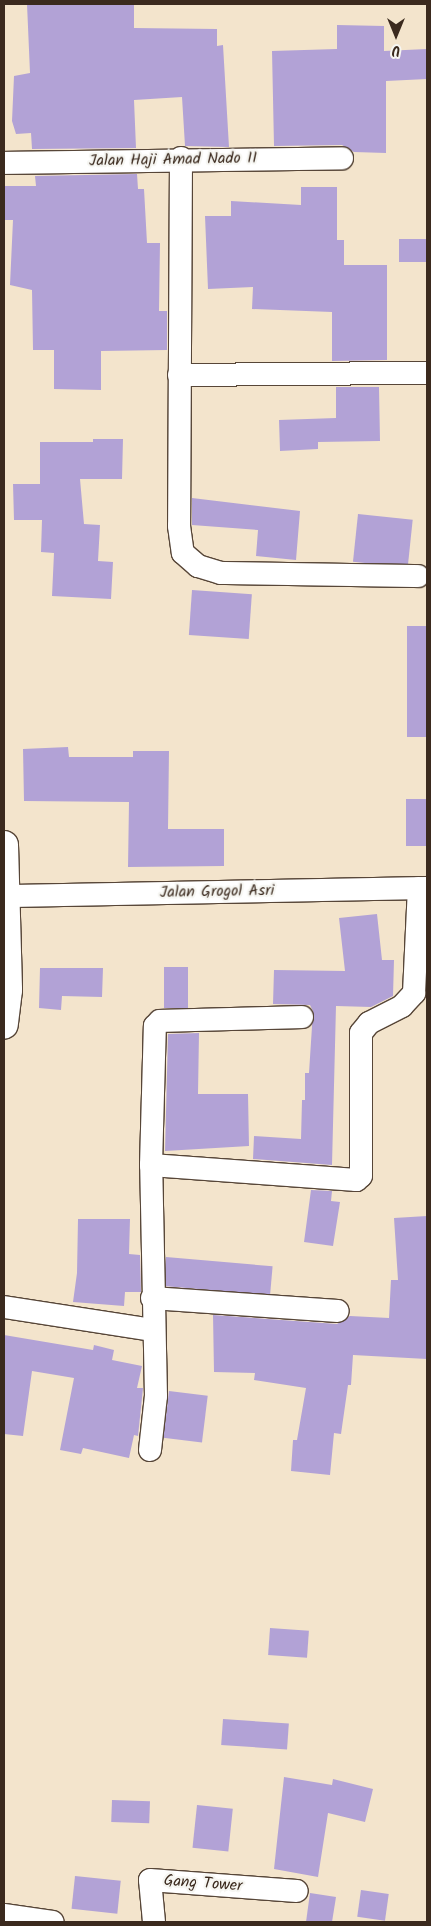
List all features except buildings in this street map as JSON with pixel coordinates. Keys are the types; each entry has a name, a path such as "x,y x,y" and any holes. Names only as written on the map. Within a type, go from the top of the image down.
{"street":[{"name":"Jalan Haji Amad Nado II","path":"4,163 181,158 342,158"},
{"path":"181,158 178,526 183,553 198,566 221,574 418,576"},
{"path":"178,374 427,373"},
{"path":"4,845 7,896 8,990 4,1024"},
{"path":"151,1165 356,1180 361,1176 361,1033 369,1023 402,1006 414,993 423,888"},
{"name":"Jalan Grogol Asri","path":"7,896 423,888"},
{"path":"150,1450 156,1396 152,1298 151,1165 155,1026 160,1021 302,1017"},
{"path":"152,1298 338,1311"},
{"path":"4,1307 153,1330"},
{"name":"Gang Tower","path":"154,1922 150,1880 297,1891"},
{"path":"4,1915 53,1922"}]}
